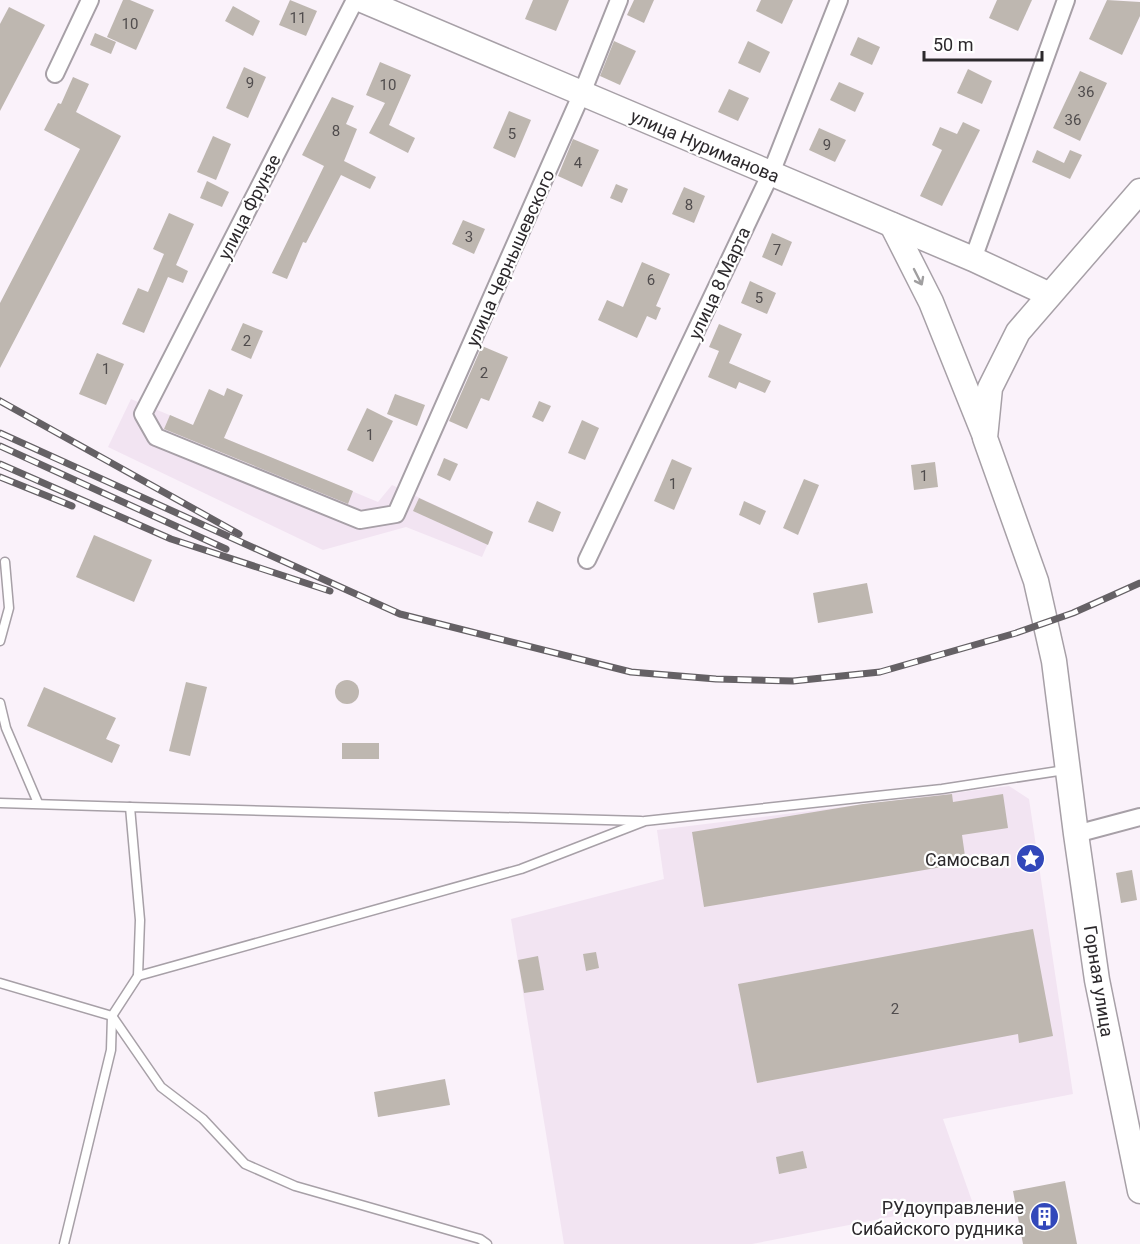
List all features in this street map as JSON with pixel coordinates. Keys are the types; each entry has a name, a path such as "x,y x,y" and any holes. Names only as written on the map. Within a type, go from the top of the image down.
{"main road":[{"name":"улица Нуриманова","path":"362,0 973,259 1048,294"},
{"path":"985,438 990,388 1018,332 1048,294 1140,191"},
{"name":"Горная улица","path":"892,225 931,302 985,438 1036,581 1054,662 1076,834 1105,1021 1140,1191"}],"street":[{"path":"55,74 90,0"},
{"name":"улица Фрунзе","path":"355,0 143,414 156,437 360,520 396,514"},
{"name":"улица Чернышевского","path":"396,514 582,93 619,0"},
{"name":"улица 8 Марта","path":"587,560 771,174 839,0"},
{"path":"973,259 1066,0"},
{"path":"1076,834 1140,817"}],"lane":[{"path":"0,641 9,608 5,562"},
{"path":"0,703 6,728 38,803"},
{"path":"0,803 645,821 942,789 1068,770"},
{"path":"64,1244 111,1050 112,1016 138,976 140,920 130,807"},
{"path":"138,976 521,869 645,821"},
{"path":"0,983 112,1016 161,1087 203,1119 245,1164 295,1186 480,1239 488,1244"}],"shaded area":[{"path":"131,399 378,502 392,485 493,532 482,557 406,527 323,550 108,447"},
{"path":"1009,786 1029,799 1073,1094 943,1119 972,1201 752,1244 564,1244 511,919 664,879 657,830"}],"building":[{"path":"123,0 130,0 154,10 136,50 107,37"},
{"path":"290,0 317,11 306,36 279,25"},
{"path":"533,0 569,0 556,31 525,19"},
{"path":"634,0 654,0 644,23 627,15"},
{"path":"761,0 793,0 782,24 756,11"},
{"path":"997,0 1032,0 1018,31 989,18"},
{"path":"1107,0 1140,2 1140,16 1122,55 1089,39"},
{"path":"233,6 260,21 253,36 225,21"},
{"path":"9,7 45,25 0,111 0,24"},
{"path":"95,33 116,42 111,54 90,45"},
{"path":"858,37 880,47 872,65 850,55"},
{"path":"614,41 636,51 620,85 600,76"},
{"path":"748,41 770,52 760,73 738,63"},
{"path":"380,62 411,75 389,125 415,138 408,153 369,133 385,103 366,95"},
{"path":"244,67 266,77 248,118 226,108"},
{"path":"968,69 992,81 982,104 957,93"},
{"path":"1080,71 1107,83 1080,141 1053,128"},
{"path":"73,77 89,84 76,112 121,136 0,368 0,303 80,149 44,130 58,103 61,104"},
{"path":"839,82 864,93 855,112 830,100"},
{"path":"729,89 749,98 738,121 718,112"},
{"path":"332,97 354,106 346,124 357,129 344,161 376,177 370,189 341,175 306,243 303,242 287,279 272,273 324,166 302,155"},
{"path":"509,111 531,120 515,158 493,148"},
{"path":"963,122 980,130 942,206 920,196 942,150 932,145 940,127 957,134"},
{"path":"819,128 846,140 835,162 809,150"},
{"path":"213,136 231,144 216,180 197,172"},
{"path":"573,139 599,150 582,187 558,176"},
{"path":"1037,150 1064,163 1070,150 1082,155 1070,179 1032,162"},
{"path":"207,181 229,192 222,207 200,198"},
{"path":"616,184 628,189 622,203 610,198"},
{"path":"684,187 705,196 694,223 672,214"},
{"path":"169,213 194,224 176,265 188,271 183,283 168,277 144,333 122,324 138,288 148,292 164,254 153,249"},
{"path":"463,220 485,229 474,254 452,244"},
{"path":"772,233 792,242 782,266 762,257"},
{"path":"642,262 670,274 656,306 661,308 656,320 647,316 637,338 598,320 607,300 623,307"},
{"path":"750,281 776,293 767,314 741,303"},
{"path":"243,323 263,331 251,359 231,350"},
{"path":"719,324 742,334 729,363 771,381 765,393 739,382 736,389 708,377 719,351 709,347"},
{"path":"482,346 508,357 489,401 481,398 467,429 449,421"},
{"path":"97,353 124,364 106,405 79,394"},
{"path":"227,388 243,395 224,438 353,491 348,504 164,429 170,415 193,425 209,389 224,396"},
{"path":"395,394 425,405 417,426 387,414"},
{"path":"539,401 551,406 543,422 532,417"},
{"path":"367,408 393,421 373,462 347,450"},
{"path":"582,420 599,428 585,460 568,453"},
{"path":"444,458 458,464 450,481 437,475"},
{"path":"672,459 692,468 674,510 654,501"},
{"path":"935,462 938,487 914,490 911,465"},
{"path":"804,479 819,485 798,535 783,528"},
{"path":"419,498 493,532 488,545 413,511"},
{"path":"537,501 561,512 553,532 528,522"},
{"path":"744,501 766,511 760,525 739,515"},
{"path":"94,535 152,560 134,602 76,577"},
{"path":"867,583 873,613 818,623 813,593"},
{"path":"347,680 352,681 358,687 358,697 352,703 347,704 342,703 336,697 335,692 336,687 342,681"},
{"path":"186,682 207,687 190,756 169,751"},
{"path":"44,687 116,718 106,739 120,745 112,763 27,726"},
{"path":"342,743 379,743 379,759 342,759"},
{"path":"952,794 953,802 1003,794 1008,828 962,835 966,863 704,907 692,832 863,804"},
{"path":"1132,870 1137,900 1121,903 1116,873"},
{"path":"1033,929 1053,1036 1019,1043 1018,1034 757,1083 738,984"},
{"path":"596,952 599,968 586,971 583,954"},
{"path":"538,956 544,990 524,993 518,960"},
{"path":"445,1079 450,1105 378,1117 374,1092"},
{"path":"803,1151 807,1168 779,1174 776,1157"},
{"name":"РУдоуправление Сибайского рудника","path":"1065,1181 1077,1244 1023,1244 1013,1191"}],"railway":[{"path":"0,401 239,534"},
{"path":"0,433 400,614 631,672 716,679 793,681 880,672 1016,633 1073,613 1140,583"},
{"path":"0,446 226,549"},
{"path":"0,464 171,539 330,591"},
{"path":"0,477 72,506"}],"place":[{"name":"Самосвал","path":"1031,859"},
{"name":"РУдоуправление Сибайского рудника","path":"1045,1217"}]}
